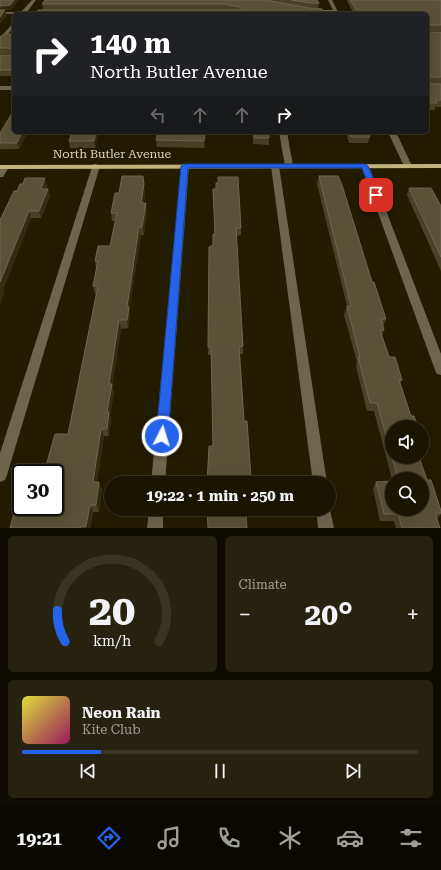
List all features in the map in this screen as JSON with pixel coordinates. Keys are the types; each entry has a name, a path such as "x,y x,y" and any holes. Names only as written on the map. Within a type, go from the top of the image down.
{"main road":[{"name":"North Butler Avenue","path":"2,167 441,166"}],"street":[{"path":"25,12 34,0"},
{"path":"330,0 336,12"},
{"path":"301,10 324,12"},
{"path":"0,13 12,14"},
{"path":"0,41 12,27"},
{"path":"0,32 12,32"},
{"path":"0,88 12,88"},
{"path":"283,134 290,166"},
{"path":"393,134 408,166"},
{"path":"0,475 96,166"},
{"path":"159,476 185,166"},
{"path":"275,166 319,476"},
{"path":"365,166 441,370"},
{"path":"0,175 2,167"},
{"path":"155,528 156,516"},
{"path":"325,516 326,528"}],"building":[{"path":"0,0 14,0 10,5 0,6"},
{"path":"45,0 265,0 322,9 323,12 36,12 38,10 242,9 240,7 224,4 42,4"},
{"path":"291,0 317,0 319,3 310,3"},
{"path":"350,0 441,0 441,25 429,25 429,12 358,12"},
{"path":"0,10 5,10 0,17"},
{"path":"429,32 441,32 441,77 429,77"},
{"path":"4,34 12,34 12,48 0,48 0,37"},
{"path":"0,55 12,55 12,70 0,70"},
{"path":"429,84 441,84 441,100 435,100 437,103 429,103"},
{"path":"12,113 12,134 21,134 17,143 0,143 0,133"},
{"path":"71,134 96,134 94,141 69,141"},
{"path":"158,134 205,134 204,141 156,140"},
{"path":"254,134 269,134 269,138 254,138"},
{"path":"350,134 369,134 370,137 351,137"},
{"path":"122,176 143,176 144,184 141,203 146,203 142,227 139,227 127,307 129,307 127,320 119,320 109,384 112,384 107,412 109,412 107,429 101,429 93,482 99,482 96,505 90,505 86,526 80,528 10,528 13,516 64,516 64,464 47,464 55,434 68,434 98,286 93,286 98,261 95,261 98,246 110,246 117,213 111,213 115,193 119,193"},
{"path":"319,176 338,176 342,185 372,282 374,282 386,319 381,319 384,330 380,330 389,357 395,357 402,380 399,380 411,416 414,416 415,420 385,420 385,432 377,403 370,403 347,306 351,306"},
{"path":"218,177 238,177 241,228 236,228 243,346 239,347 244,421 247,421 251,476 207,476 209,446 213,446 211,347 208,347 209,247 213,245 213,234 215,234 213,189 216,189 216,183 218,183"},
{"path":"25,178 45,178 41,189 48,189 39,211 29,211 0,282 0,220 14,191 17,191 20,184 23,184"},
{"path":"409,188 431,188 441,206 441,257"},
{"path":"394,464 421,464 424,472 396,472"},
{"path":"429,480 431,480 441,511 441,513 435,513 440,528 402,528 399,516 429,516"},
{"path":"385,481 385,514 384,514 376,482"},
{"path":"207,516 246,516 247,528 208,528"}],"route":[{"path":"162,436 185,166 365,166 376,195"}]}
